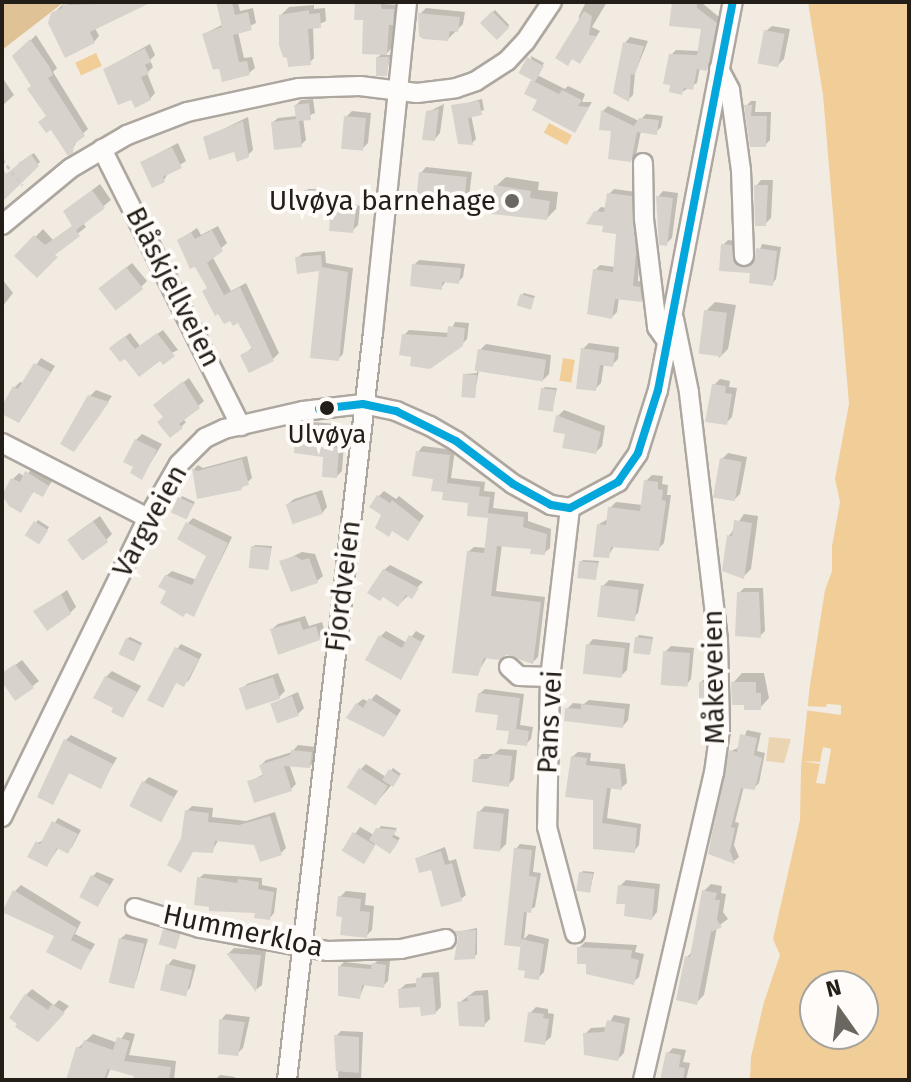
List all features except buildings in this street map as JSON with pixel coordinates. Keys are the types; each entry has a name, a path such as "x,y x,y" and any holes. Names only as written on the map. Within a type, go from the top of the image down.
{"street":[{"name":"Fjordveien","path":"287,1080 407,2"},
{"path":"2,225 46,186 102,149 187,112 299,88 360,86 397,92 456,88 491,74 525,42 552,2"},
{"path":"570,508 604,492 628,471 652,416 733,2"},
{"path":"719,69 730,90 741,170 744,256"},
{"name":"Blåskjellveien","path":"102,149 224,386 241,426"},
{"path":"643,163 644,219 657,327 668,343"},
{"name":"Måkeveien","path":"643,1080 714,773 720,729 718,640 689,392 682,344 674,316"},
{"name":"Vargveien","path":"2,817 148,518 190,450 205,438 303,411 363,404 396,411 430,426 456,441 526,493 551,505 570,508"},
{"path":"2,443 148,518"},
{"name":"Pans vei","path":"570,508 550,677 547,827 575,933"},
{"path":"509,667 519,676 550,677"},
{"name":"Hummerkloa","path":"135,908 200,928 328,951 401,949 446,939"}],"path":[{"path":"2,159 17,179"}],"shaded area":[{"path":"2,2 64,2 2,50"},
{"path":"808,2 909,2 909,1080 750,1080 751,1057 764,1002 780,955 773,939 800,820 801,768 810,685 825,590 832,571 832,546 840,502 835,479 849,404 823,95"},
{"path":"96,53 102,66 81,75 75,63"},
{"path":"549,123 572,135 567,145 544,133"},
{"path":"563,358 575,360 571,383 559,381"},
{"path":"769,737 791,739 784,763 766,761"}],"pier":[{"path":"827,704 841,705 841,715 804,710 804,706 826,707"},
{"path":"823,747 831,749 825,784 816,783 820,764 802,761 820,762"}],"transit line":[{"path":"319,409 363,404 396,411 456,441 513,484 551,505 570,508 618,482 638,453 658,390 733,2"}],"place":[{"name":"Ulvøya barnehage","path":"512,201"},
{"name":"Ulvøya","path":"327,408"}]}
